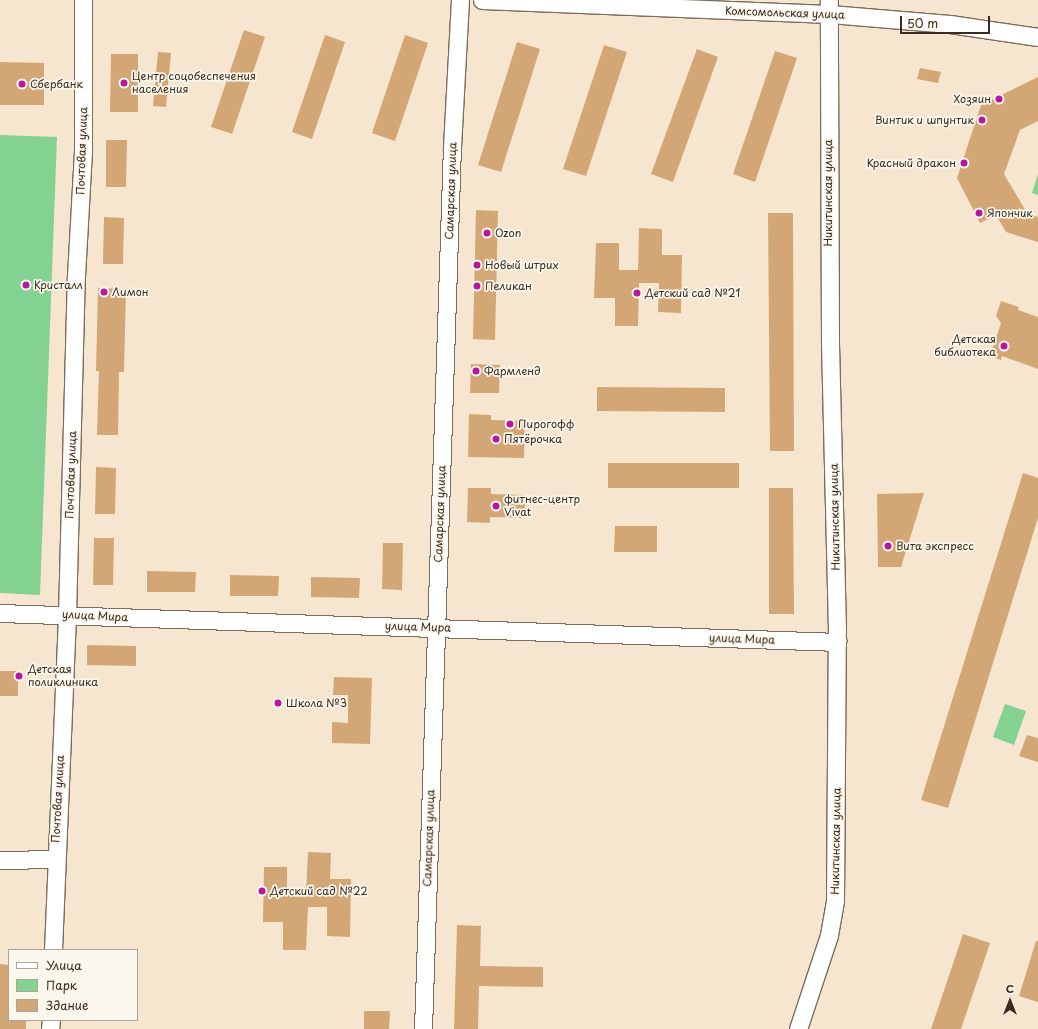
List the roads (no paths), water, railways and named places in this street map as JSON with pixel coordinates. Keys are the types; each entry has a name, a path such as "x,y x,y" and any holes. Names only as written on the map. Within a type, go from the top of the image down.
{"street":[{"name":"Почтовая улица","path":"52,949 66,615 76,276 84,132 83,0"},
{"name":"Самарская улица","path":"423,1029 452,147 460,0"},
{"name":"Комсомольская улица","path":"482,0 829,7 1038,37"},
{"name":"Никитинская улица","path":"798,1029 829,935 835,901 837,642 829,293 829,7"},
{"name":"улица Мира","path":"0,613 837,642"},
{"path":"0,860 55,859"}],"place":[{"name":"Центр соцобеспечения населения","path":"124,83"},
{"name":"Сбербанк","path":"22,84"},
{"name":"Хозяин","path":"999,99"},
{"name":"Винтик и шпунтик","path":"982,120"},
{"name":"Красный дракон","path":"964,163"},
{"name":"Япончик","path":"979,213"},
{"name":"Ozon","path":"487,233"},
{"name":"Новый штрих","path":"477,265"},
{"name":"Кристалл","path":"26,285"},
{"name":"Пеликан","path":"477,286"},
{"name":"Лимон","path":"104,292"},
{"name":"Детский сад №21","path":"637,293"},
{"name":"Детская библиотека","path":"1004,346"},
{"name":"Фармленд","path":"476,371"},
{"name":"Пирогофф","path":"510,424"},
{"name":"Пятёрочка","path":"496,439"},
{"name":"фитнес-центр Vivat","path":"496,506"},
{"name":"Вита экспресс","path":"888,546"},
{"name":"Детская поликлиника","path":"19,676"},
{"name":"Школа №3","path":"278,703"},
{"name":"Детский сад №22","path":"262,891"}]}
